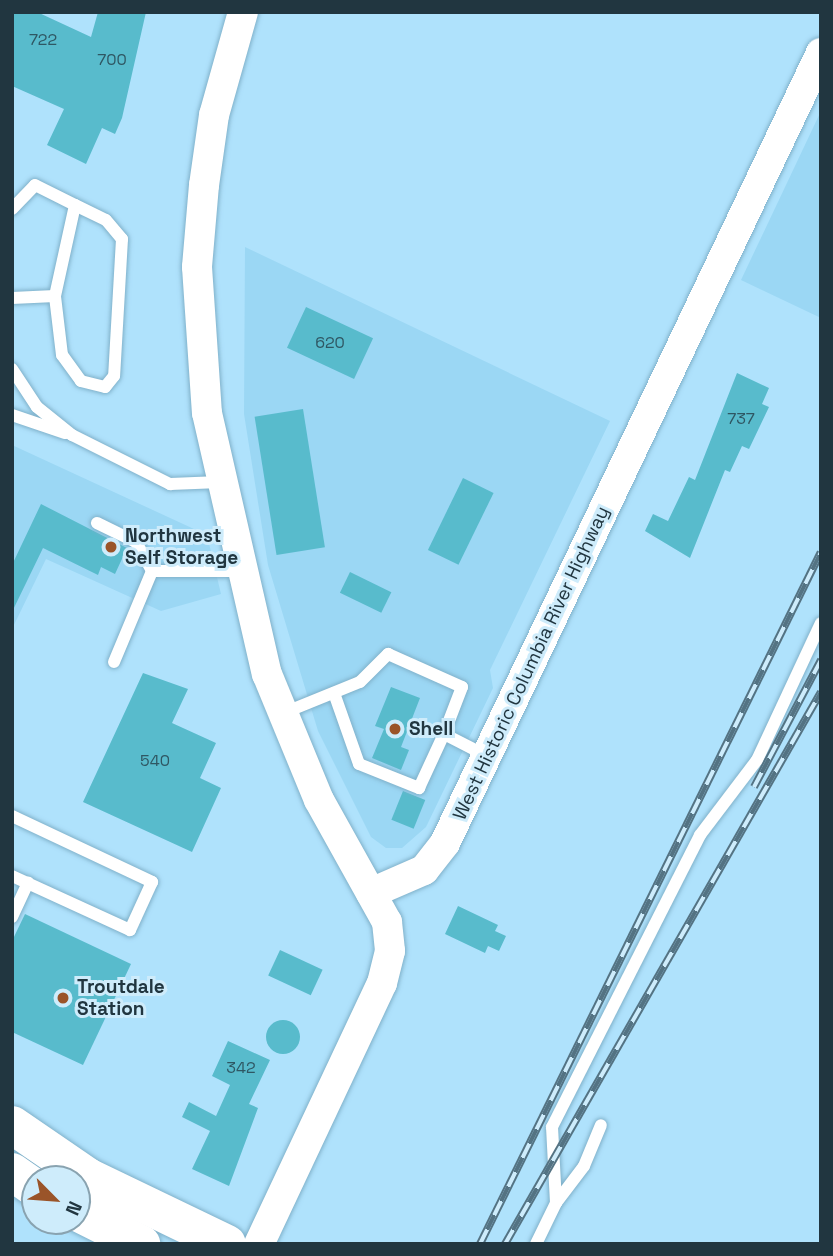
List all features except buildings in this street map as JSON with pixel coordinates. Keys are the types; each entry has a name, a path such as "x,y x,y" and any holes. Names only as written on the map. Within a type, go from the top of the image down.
{"main road":[{"path":"12,1125 88,1177 227,1244"},
{"path":"91,1219 141,1244"}],"street":[{"path":"243,12 214,115 197,267 201,365 238,571 281,714 318,800 387,922 389,964 259,1244"},
{"name":"West Historic Columbia River Highway","path":"371,893 424,870 436,857 487,756 821,53"}],"lane":[{"path":"12,209 35,185 106,220 122,239 114,376 105,387 81,381 69,368 55,296 75,205"},
{"path":"12,298 55,296"},
{"path":"12,369 37,407 72,435"},
{"path":"12,415 72,435 170,484 220,482"},
{"path":"97,523 136,542 152,571"},
{"path":"152,571 238,571"},
{"path":"114,662 152,571"},
{"path":"556,1203 552,1127 700,835 757,760 821,623"},
{"path":"281,714 360,682 388,654 462,687 419,788 359,764 334,693"},
{"path":"444,734 487,756"},
{"path":"12,816 152,882 130,930 12,876"},
{"path":"12,917 28,883"},
{"path":"536,1244 556,1203 583,1166 601,1125"}],"shaded area":[{"path":"821,111 821,318 741,280"},
{"path":"245,247 610,421 490,670 493,688 426,827 402,848 386,848 371,837 318,731 268,565 244,414"},
{"name":"Northwest Self Storage","path":"12,445 207,535 221,594 161,611 46,559 12,629"}],"railway":[{"path":"480,1244 821,552"},
{"path":"754,787 821,660"},
{"path":"505,1244 821,692"}],"place":[{"name":"Northwest Self Storage","path":"111,547"},
{"name":"Shell","path":"395,729"},
{"name":"Troutdale Station","path":"63,998"}]}
